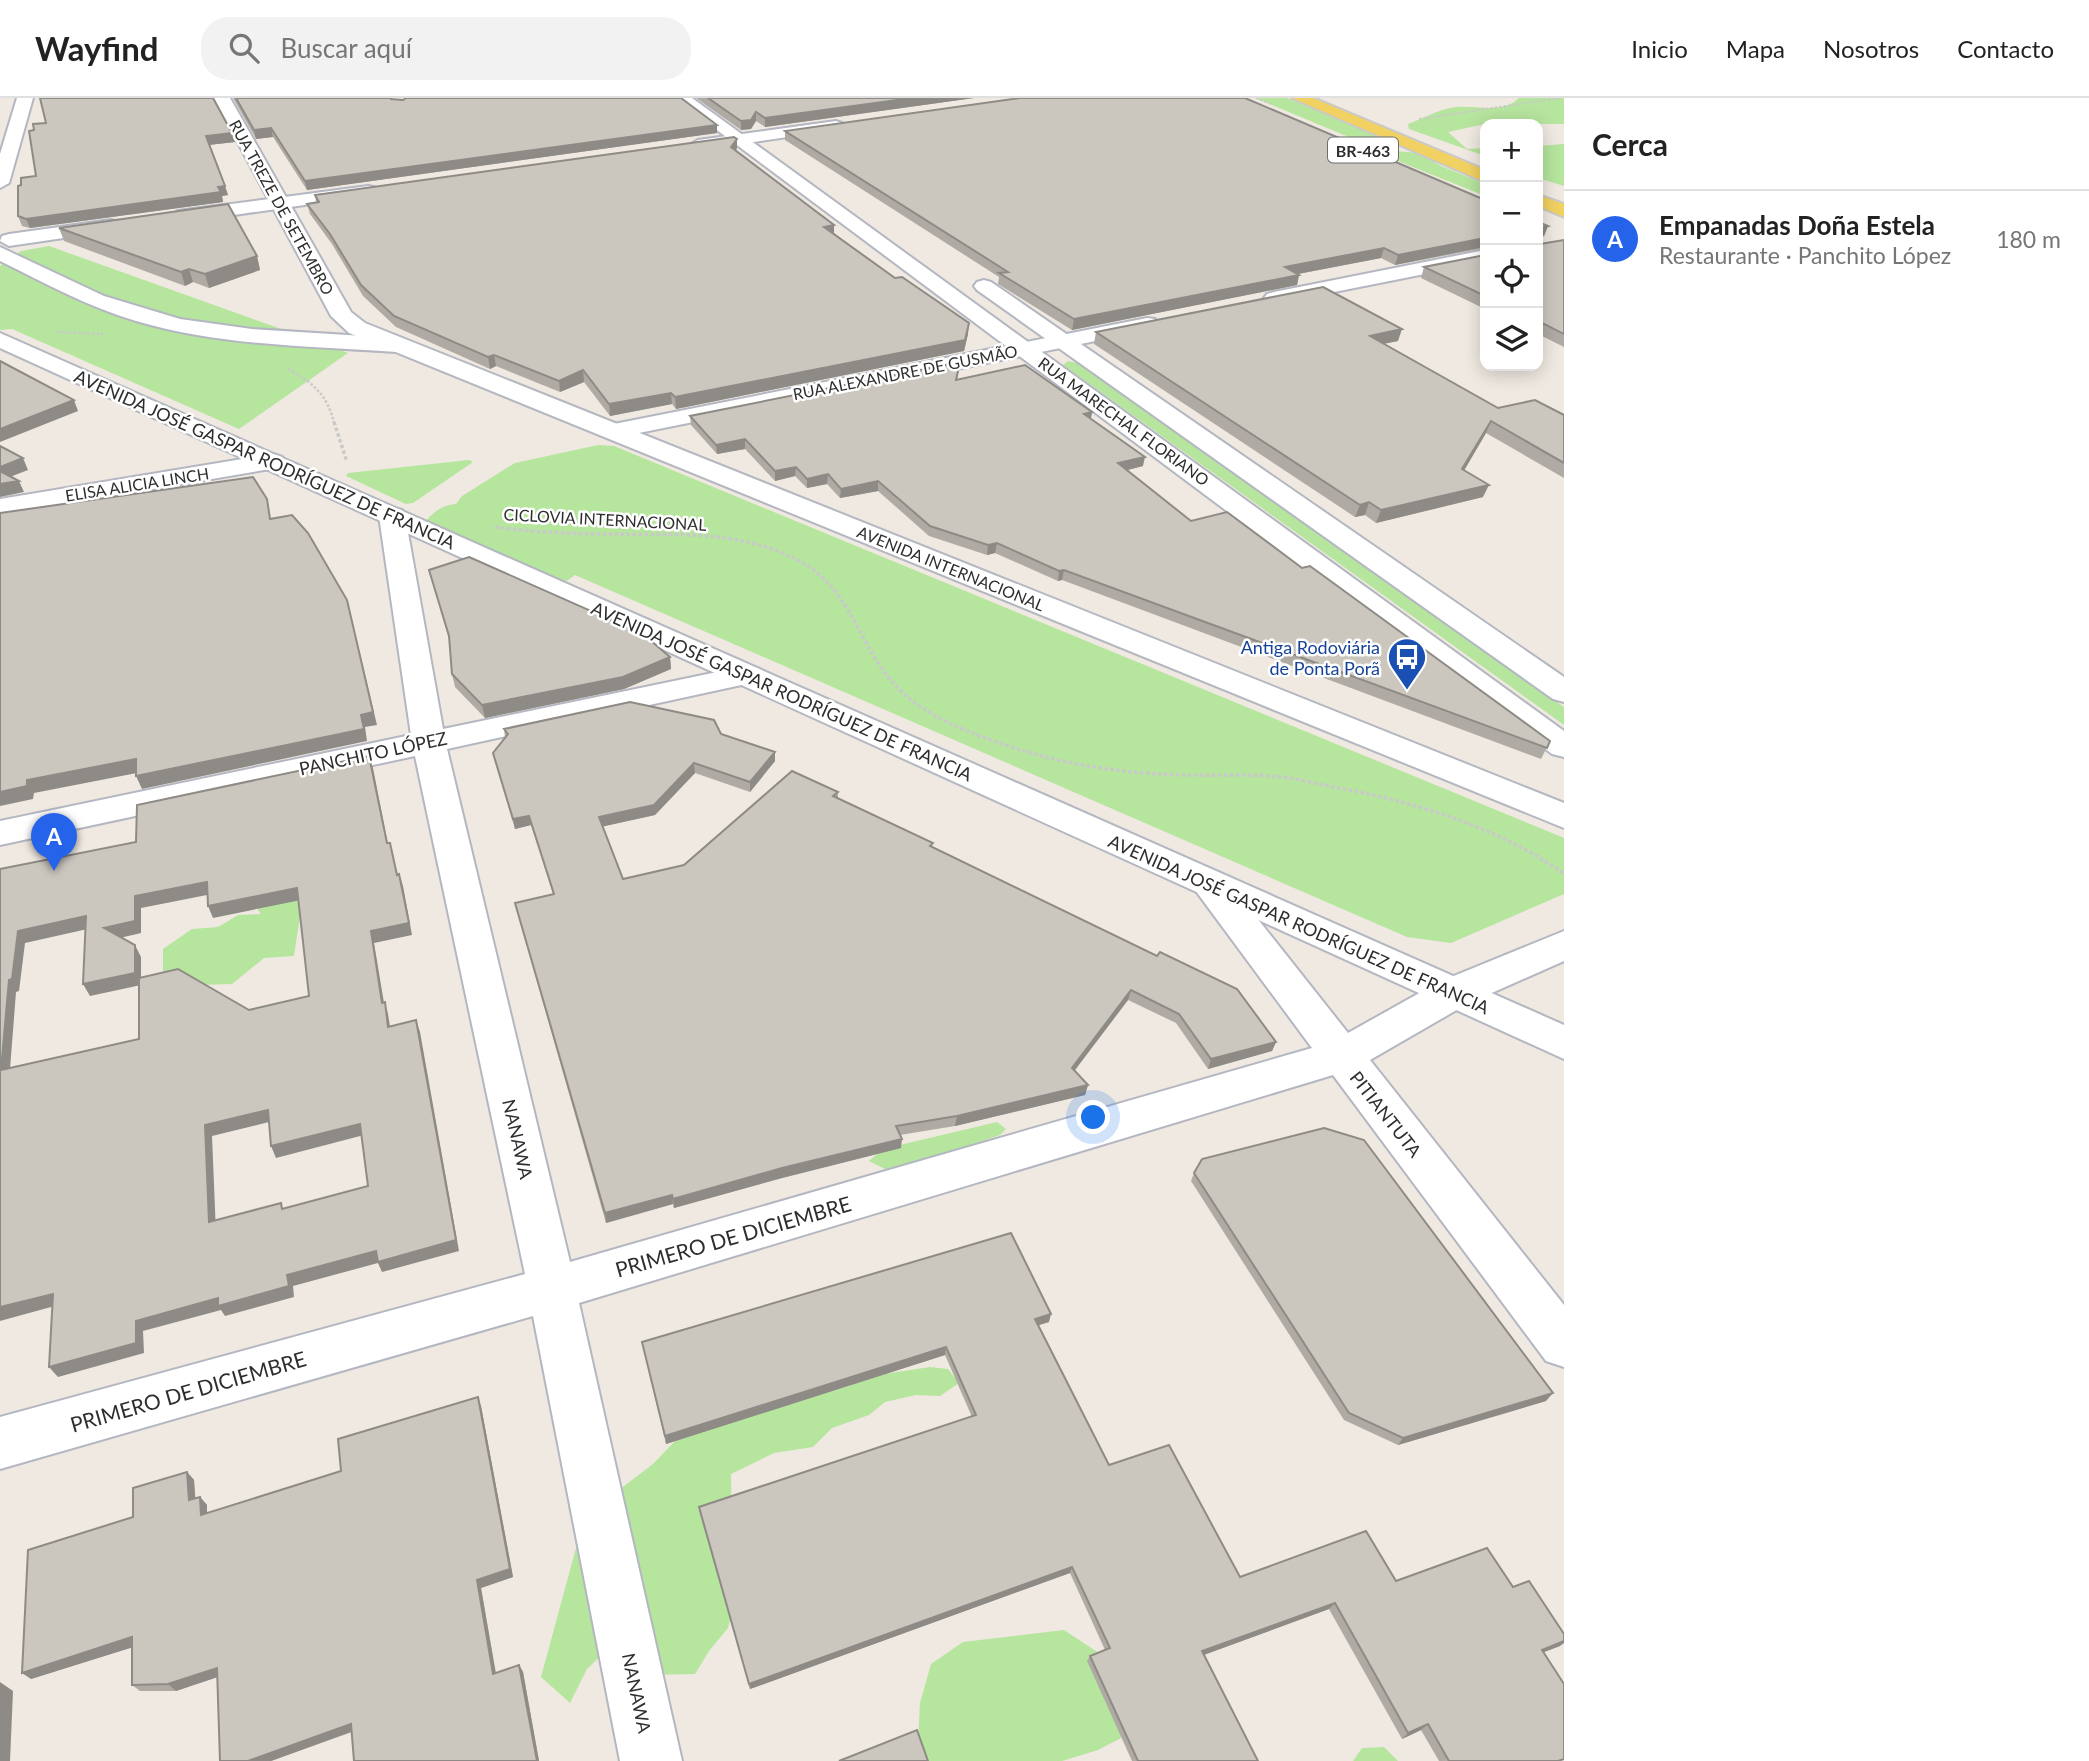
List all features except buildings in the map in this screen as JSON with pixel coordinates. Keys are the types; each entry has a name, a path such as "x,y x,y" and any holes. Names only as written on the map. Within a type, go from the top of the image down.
{"main road":[{"path":"0,183 25,98"},
{"name":"RUA TREZE DE SETEMBRO","path":"222,98 342,316"},
{"name":"RUA MARECHAL FLORIANO","path":"682,98 1564,747"},
{"name":"BR-463","path":"1300,98 1454,161 1480,174"},
{"path":"748,121 792,151"},
{"path":"685,147 850,124"},
{"path":"1383,150 1415,146"},
{"path":"158,219 388,188"},
{"path":"1543,202 1564,211"},
{"path":"2,245 131,223"},
{"path":"2,245 111,306 152,317 204,330 396,345"},
{"path":"1253,303 1480,257"},
{"path":"927,277 951,273"},
{"name":"RUA MARECHAL FLORIANO","path":"974,279 1564,692"},
{"name":"AVENIDA INTERNACIONAL","path":"342,316 357,328 396,345 1564,816"},
{"name":"RUA ALEXANDRE DE GUSMÃO","path":"614,431 1171,319"},
{"name":"AVENIDA JOSÉ GASPAR RODRÍGUEZ DE FRANCIA","path":"0,340 1564,1043"},
{"name":"ELISA ALICIA LINCH","path":"0,507 273,462"},
{"name":"NANAWA","path":"392,516 428,741 552,1289 651,1761"},
{"name":"PANCHITO LÓPEZ","path":"0,833 746,675"},
{"name":"PITIANTUTA","path":"1209,883 1564,1344"},
{"name":"PRIMERO DE DICIEMBRE","path":"0,1443 552,1289 1342,1056 1452,993 1564,945"}],"path":[{"path":"1367,125 1560,98"},
{"path":"49,332 105,334"},
{"path":"277,364 314,383 329,399 340,451 352,469"},
{"name":"CICLOVIA INTERNACIONAL","path":"487,526 605,534 705,534 764,547 803,562 826,578 847,604 858,628 895,685 936,716 1003,744 1057,759 1130,771 1176,775 1283,777 1373,795 1431,810 1522,846 1564,874"}],"green space":[{"path":"1255,98 1287,98 1397,144 1386,147 1368,145"},
{"path":"1519,98 1564,98 1564,124 1543,124 1543,119 1480,119 1480,125 1448,132 1467,149 1480,148 1480,154 1409,129 1408,124 1445,109 1495,108"},
{"path":"1564,144 1564,186 1543,180 1543,146"},
{"path":"1389,152 1419,153 1441,166 1480,182 1480,194 1398,161 1389,156"},
{"path":"49,246 348,353 239,429 12,329 0,330 0,266 21,251"},
{"path":"1068,361 1077,363 1564,707 1564,725 1063,365"},
{"path":"598,445 614,446 1564,838 1564,894 1451,943 1407,937 575,575 565,582 505,579 420,528 436,512 445,506 456,504 462,496 515,463"},
{"path":"469,460 473,462 413,503 406,504 346,476 348,473"},
{"path":"271,880 320,907 300,916 294,956 264,958 232,984 200,985 163,974 163,949 192,929 218,927 238,915 261,914 247,895"},
{"path":"997,1122 1006,1129 1000,1135 931,1159 887,1170 869,1161 883,1149"},
{"path":"930,1367 948,1369 959,1383 940,1396 916,1395 885,1402 869,1415 832,1428 813,1447 774,1453 731,1474 732,1543 737,1592 728,1628 695,1674 646,1675 616,1641 587,1669 570,1703 541,1677 576,1548 598,1506 653,1464 676,1440 794,1387 826,1393 849,1386 857,1378"},
{"path":"1064,1630 1114,1663 1129,1694 1121,1738 1098,1750 1062,1761 917,1761 920,1703 931,1664 963,1642"},
{"path":"1384,1747 1398,1761 1353,1761 1362,1748"}],"place":[{"name":"Antiga Rodoviária de Ponta Porã","path":"1407,691"},
{"name":"Empanadas Doña Estela","path":"54,871"}]}
